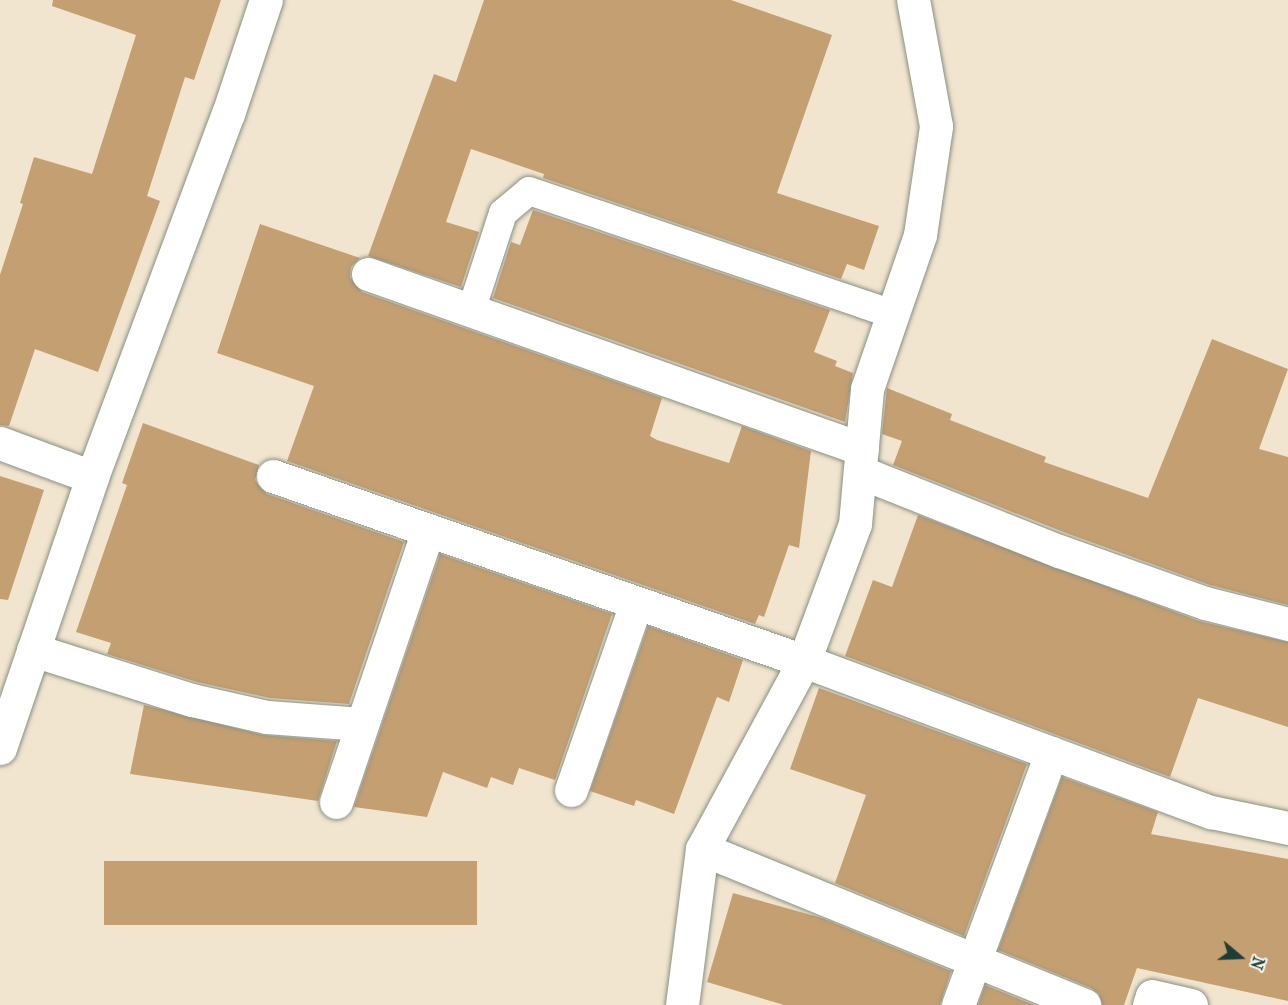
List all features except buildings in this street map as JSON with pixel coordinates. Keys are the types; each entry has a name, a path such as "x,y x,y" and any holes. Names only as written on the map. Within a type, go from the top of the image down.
{"street":[{"path":"0,748 93,477 228,114 266,0"},
{"path":"682,1005 702,849 804,661 855,524 867,389 920,235 936,126 913,0"},
{"path":"368,274 861,460 1059,551 1205,603 1288,624"},
{"path":"0,443 93,477"},
{"path":"273,476 804,661 1211,812 1288,828"},
{"path":"336,802 429,530"},
{"path":"571,790 636,603"},
{"path":"33,650 192,700 267,717 362,724"},
{"path":"958,1005 1051,753"},
{"path":"702,849 1084,1005"},
{"path":"1149,1005 1152,996 1191,1005"}],"lane":[{"path":"471,311 503,213 529,191 893,314"}]}
